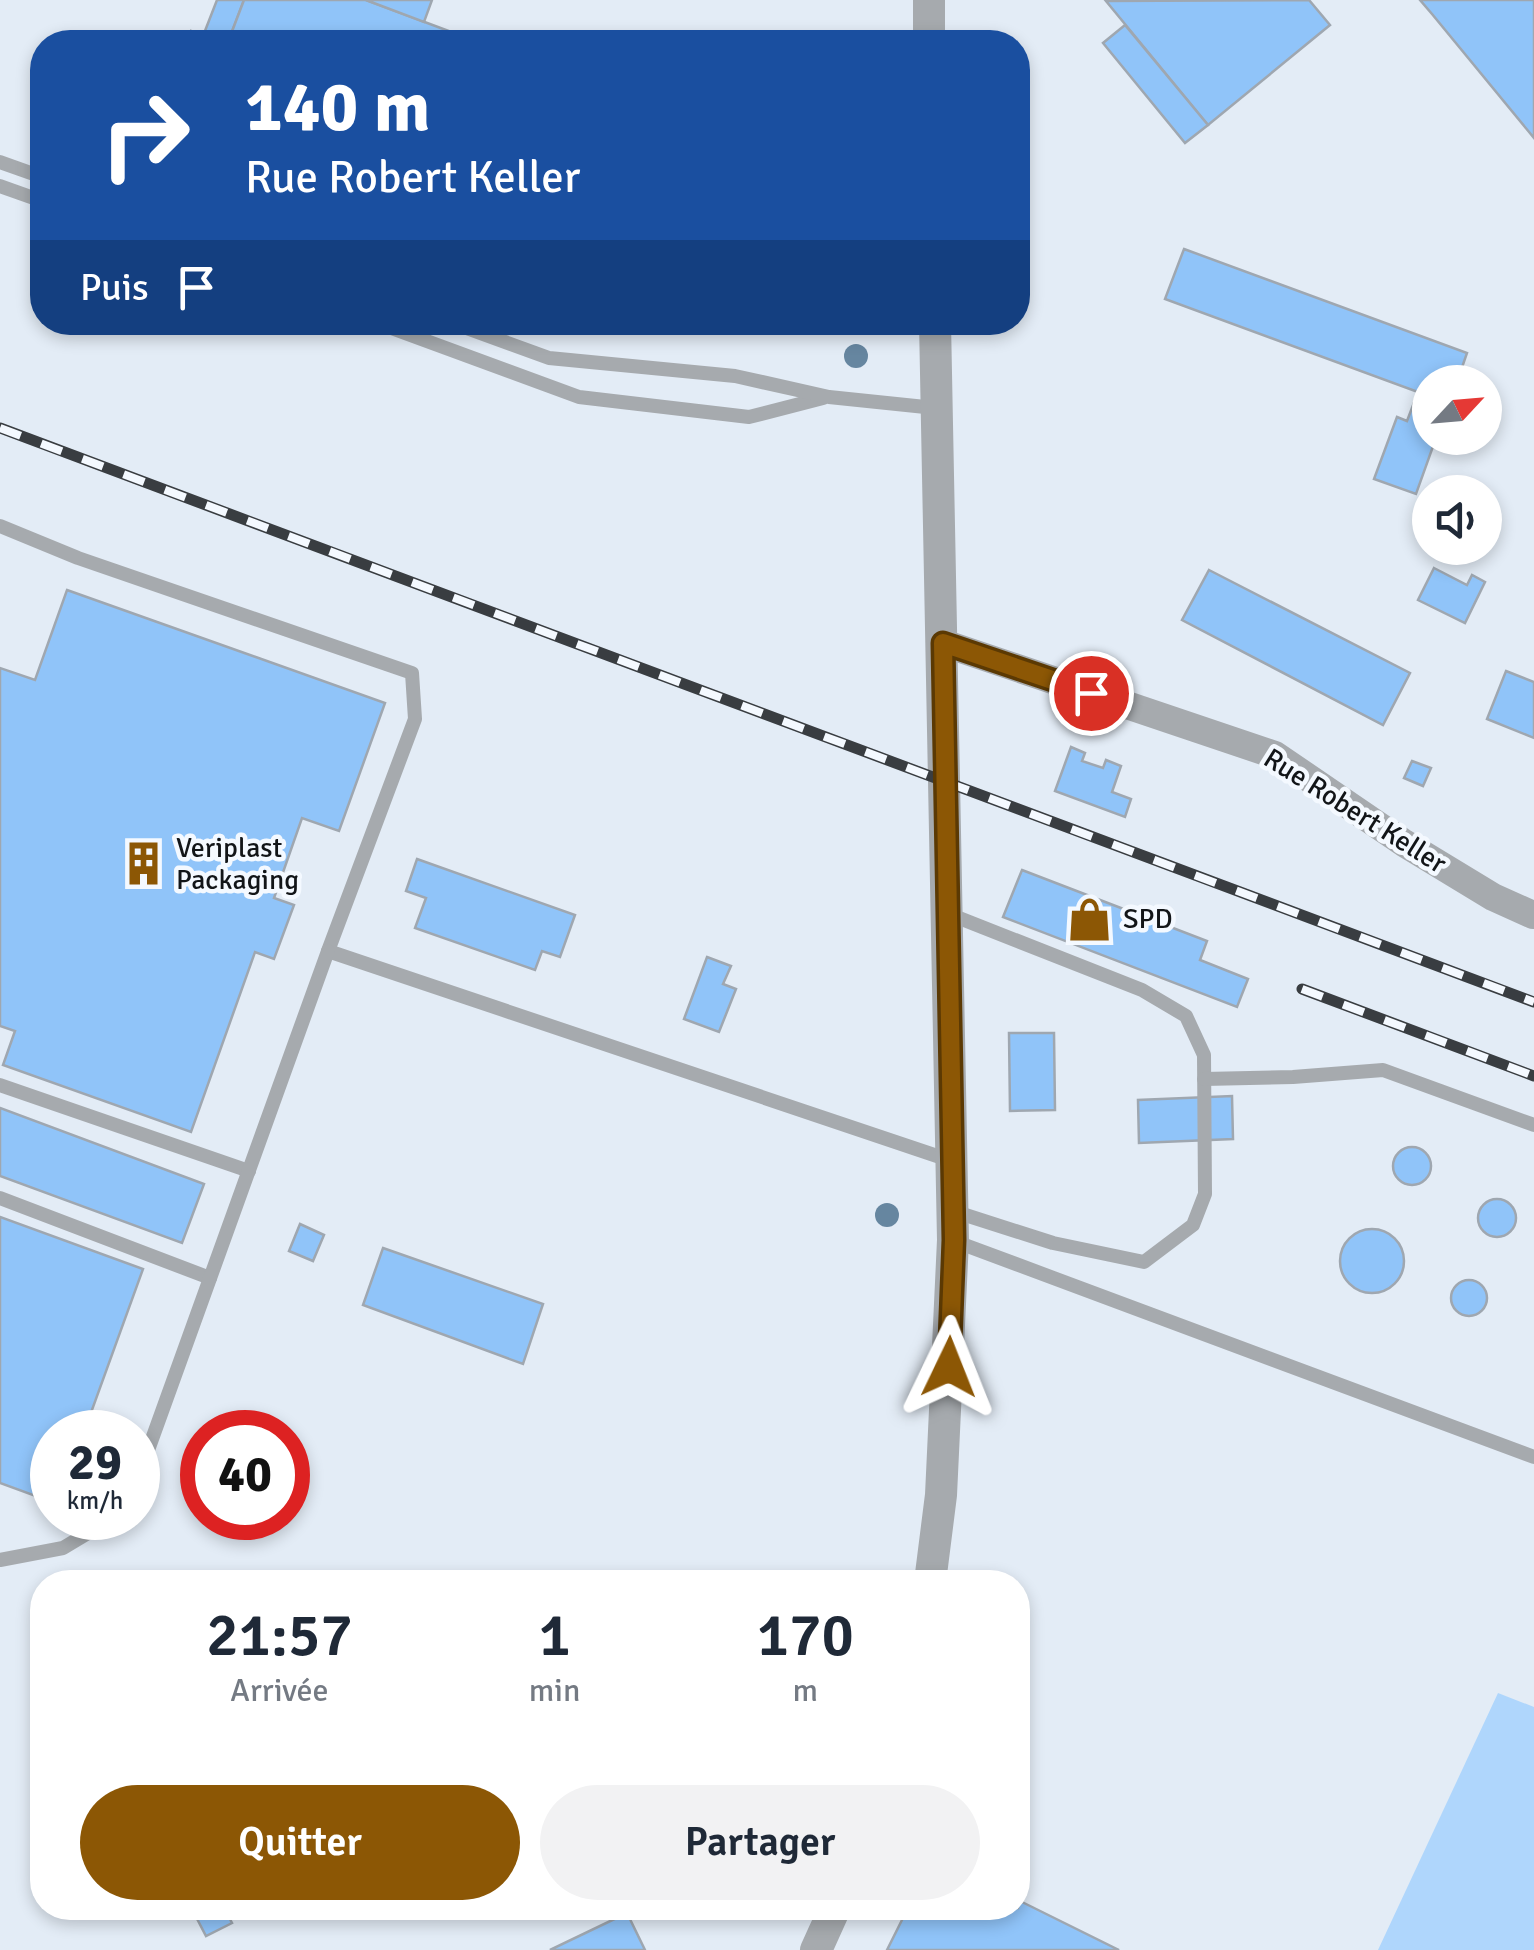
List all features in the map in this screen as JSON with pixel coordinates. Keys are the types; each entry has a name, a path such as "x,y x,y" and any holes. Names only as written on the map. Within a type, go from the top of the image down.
{"street":[{"path":"929,0 929,30"},
{"path":"932,1570 941,1495 953,1226 936,335"},
{"name":"Rue Robert Keller","path":"943,643 1275,755 1404,843 1493,897 1534,915"},
{"path":"816,1950 830,1920"}],"lane":[{"path":"0,162 30,173"},
{"path":"0,186 30,197"},
{"path":"410,335 579,397 749,417 828,396"},
{"path":"486,335 549,358 735,376 828,396 938,408"},
{"path":"0,526 78,558 412,673 414,720 160,1417"},
{"path":"948,914 1142,990 1186,1016 1204,1055 1205,1194 1193,1225 1144,1262 953,1226"},
{"path":"328,951 952,1162"},
{"path":"1204,1078 1384,1070 1534,1125"},
{"path":"0,1085 248,1171"},
{"path":"0,1198 210,1278"},
{"path":"953,1226 1534,1457"},
{"path":"0,1560 63,1548 76,1540"}],"shaded area":[{"path":"1498,1693 1534,1707 1534,1950 1378,1950"}],"building":[{"path":"217,0 244,0 233,30 205,30"},
{"path":"244,0 366,0 446,30 233,30"},
{"path":"366,0 432,0 424,22"},
{"path":"1309,0 1330,25 1208,125 1106,1"},
{"path":"1420,0 1534,0 1534,138 1432,14"},
{"path":"1125,25 1208,125 1185,143 1103,43"},
{"path":"1184,249 1467,353 1463,365 1412,365 1412,390 1165,299"},
{"path":"1412,408 1412,455 1430,455 1423,475 1412,475 1412,493 1374,479 1397,417 1407,421"},
{"path":"1434,568 1467,585 1472,575 1485,582 1465,623 1418,600"},
{"path":"1209,570 1410,673 1383,725 1182,620"},
{"name":"Veriplast Packaging","path":"67,590 385,703 339,831 302,818 274,898 294,905 274,959 255,952 191,1132 3,1065 15,1031 0,1026 0,668 35,680"},
{"path":"1506,671 1534,682 1534,738 1487,719"},
{"path":"1071,747 1085,753 1082,761 1103,768 1106,760 1121,766 1112,792 1131,799 1125,817 1055,791"},
{"path":"1412,761 1431,768 1423,786 1404,778"},
{"path":"417,859 575,915 560,957 542,951 535,970 415,928 426,898 406,891"},
{"path":"1022,870 1207,941 1200,960 1248,979 1237,1007 1003,917"},
{"path":"707,957 731,966 723,984 736,989 719,1032 684,1019"},
{"path":"1009,1033 1054,1033 1055,1110 1010,1111"},
{"path":"1232,1096 1233,1139 1139,1143 1138,1100"},
{"path":"0,1108 204,1184 182,1243 0,1176"},
{"path":"1412,1147 1425,1153 1431,1166 1425,1179 1412,1185 1399,1179 1393,1166 1399,1153"},
{"path":"1497,1199 1511,1204 1516,1218 1511,1232 1497,1237 1483,1232 1478,1218 1483,1204"},
{"path":"0,1217 143,1269 92,1410 30,1410 30,1494 0,1483"},
{"path":"300,1224 324,1235 313,1261 289,1251"},
{"path":"1372,1229 1395,1238 1404,1261 1395,1284 1372,1293 1349,1284 1340,1261 1349,1238"},
{"path":"383,1248 543,1304 523,1364 363,1305"},
{"path":"1469,1280 1482,1285 1487,1298 1482,1311 1469,1316 1456,1311 1451,1298 1456,1285"},
{"path":"1030,1906 1119,1950 887,1950 902,1920 1030,1920"},
{"path":"198,1920 230,1920 232,1923 206,1936"},
{"path":"612,1920 630,1920 645,1950 550,1950"}],"railway":[{"path":"0,428 1534,1002"},
{"path":"1302,989 1534,1076"}],"place":[{"name":"Veriplast Packaging","path":"143,864"},
{"name":"SPD","path":"1090,919"}],"route":[{"path":"949,1367 954,1240 943,643 1091,693"}]}
